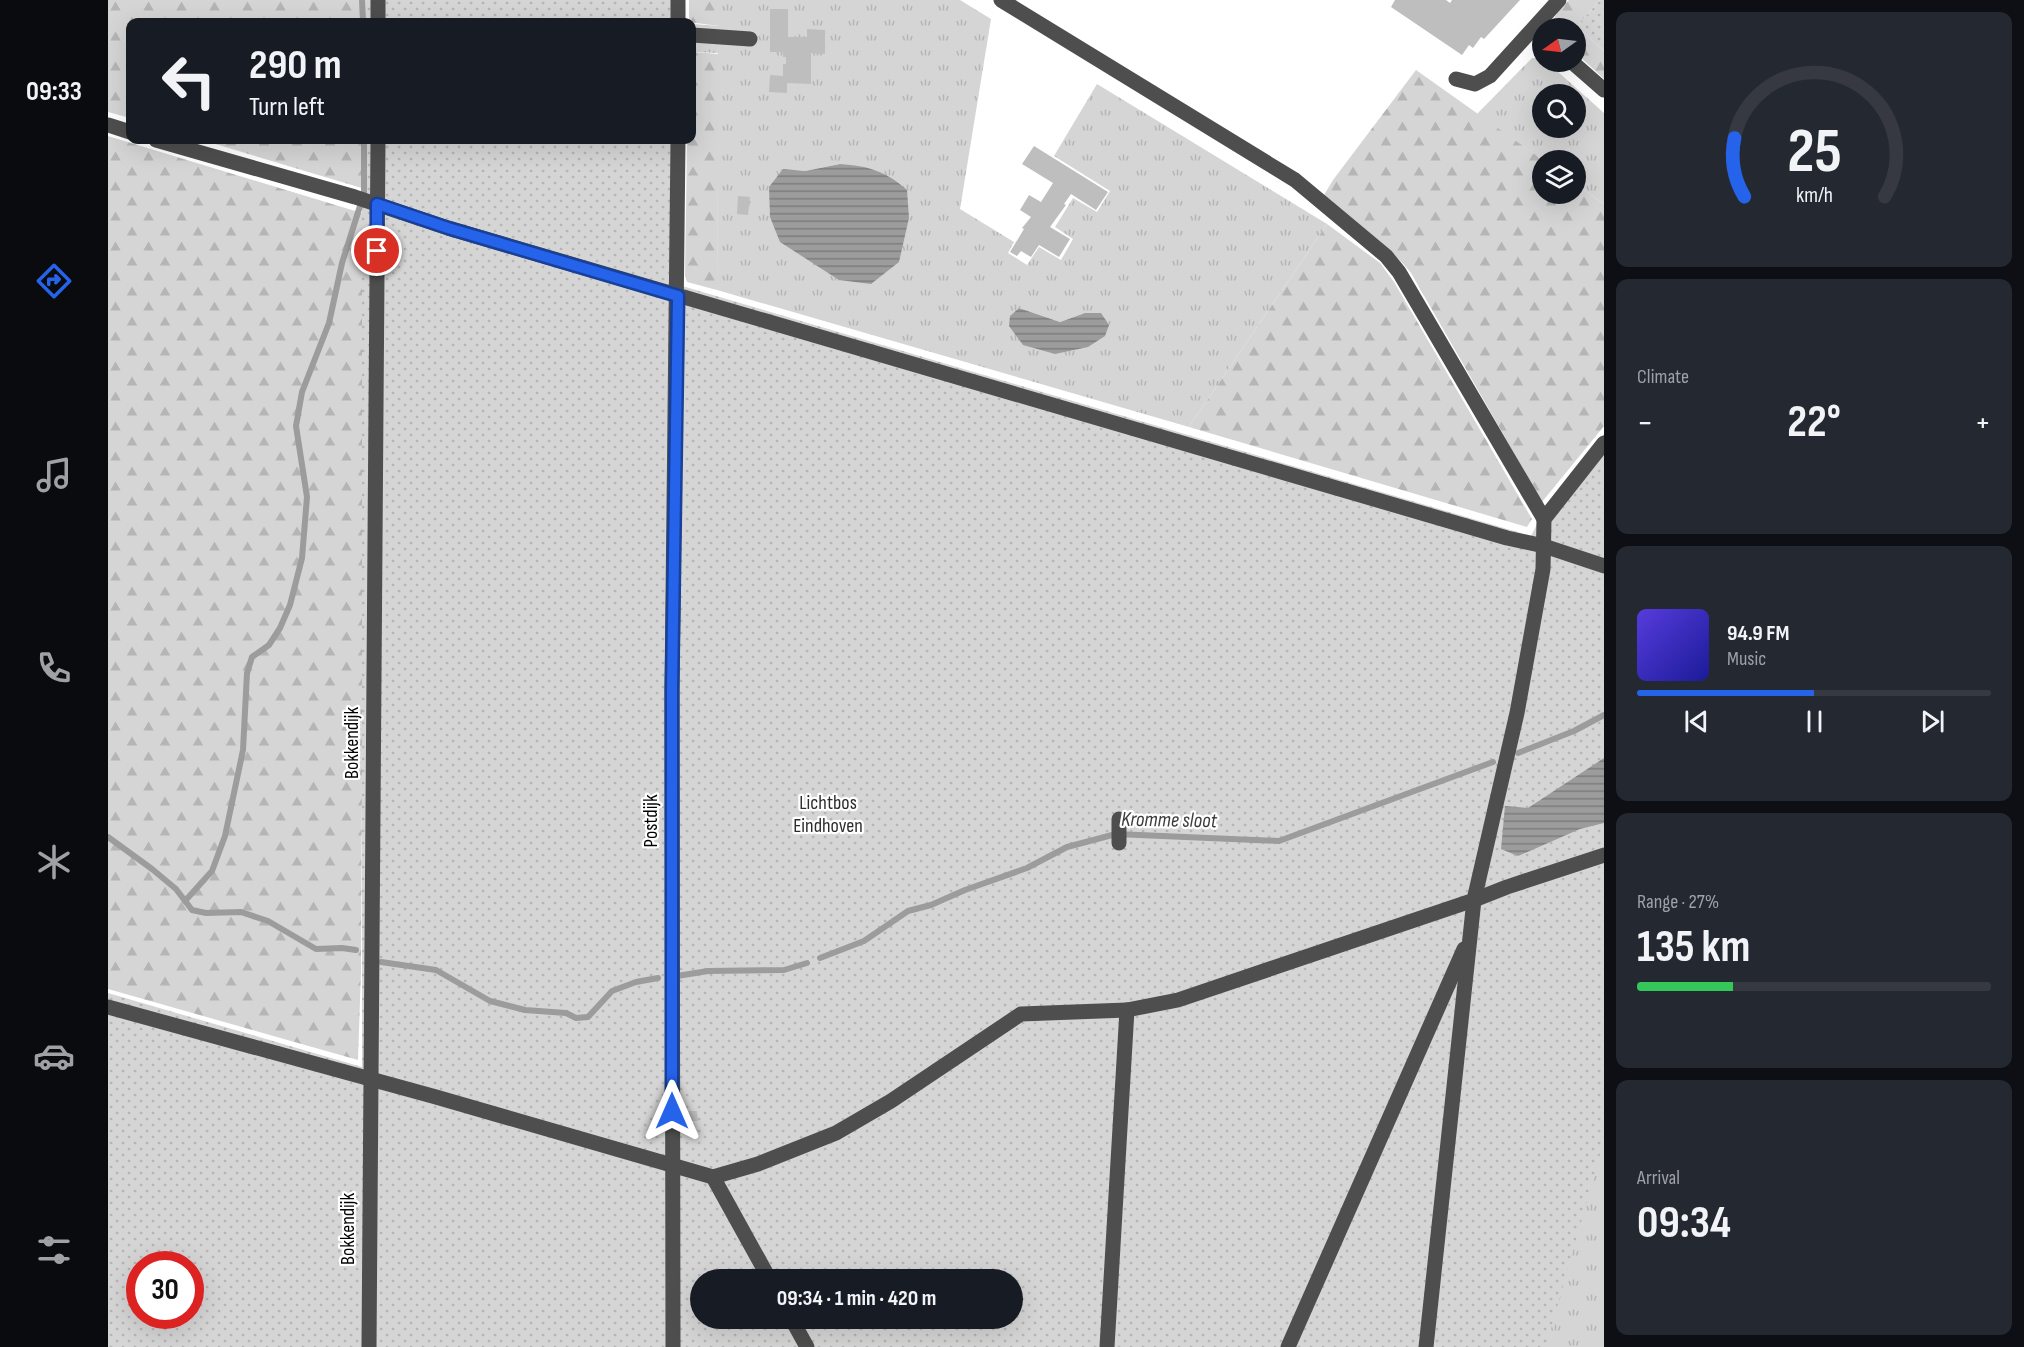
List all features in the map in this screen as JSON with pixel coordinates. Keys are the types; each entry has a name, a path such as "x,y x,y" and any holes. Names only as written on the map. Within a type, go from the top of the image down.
{"street":[{"path":"378,0 378,18"},
{"path":"678,0 678,18"},
{"path":"1002,0 1295,180 1386,256 1399,272 1545,519 1543,569 1517,713 1474,900 1426,1347"},
{"path":"1547,18 1559,0"},
{"path":"696,35 750,39"},
{"path":"1456,79 1475,84 1490,76 1532,37"},
{"path":"1583,72 1604,90"},
{"path":"108,125 126,131"},
{"path":"170,144 377,204 448,228 678,296 1495,534 1544,546 1604,566"},
{"name":"Bokkendijk","path":"369,1347 378,144"},
{"name":"Postdijk","path":"673,1347 672,689 678,144"},
{"path":"1545,519 1604,443"},
{"path":"108,1007 370,1079 713,1178 758,1164 836,1132 891,1101 1021,1014 1127,1010 1178,1000 1604,855"},
{"path":"1288,1347 1470,935"},
{"path":"1107,1347 1127,1010"},
{"path":"713,1178 764,1269"},
{"path":"797,1329 807,1347"}],"green space":[{"path":"108,0 365,0 365,18 126,18 126,117 108,112"},
{"path":"362,0 673,0 673,18 362,18"},
{"path":"689,0 719,0 719,26 696,23 696,18 689,18"},
{"path":"719,0 960,0 991,19 960,209 1014,242 1008,253 1027,265 1039,247 1061,260 1073,239 1055,227 1073,198 1097,212 1110,191 1054,156 1097,84 1327,224 1189,427 717,290 718,53 696,52 696,24 719,26","holes":["840,164 780,242 783,170 805,171","1019,308 1060,322 1085,313 1023,345"]},
{"path":"1569,0 1600,0 1584,18 1554,18"},
{"path":"1600,0 1604,0 1604,51 1586,34 1586,18 1584,18"},
{"path":"1586,34 1604,51 1604,79 1586,62"},
{"path":"696,52 719,54 717,290 687,282 685,276 687,144 696,144"},
{"path":"1532,58 1532,72 1558,72 1572,84 1532,84 1532,138 1586,138 1586,97 1604,113 1604,204 1586,191 1586,150 1532,150 1532,152 1477,114"},
{"path":"1416,70 1532,152 1532,204 1586,204 1586,191 1604,204 1604,426 1542,502 1411,273 1379,241 1321,200 1333,180"},
{"path":"108,136 126,141 126,144 134,144 365,214 361,972 358,1060 108,989"},
{"path":"215,144 365,144 365,189"},
{"name":"Lichtbos Eindhoven","path":"362,144 672,144 672,283 1531,536 1547,505 1604,434 1604,1140 1546,1347 108,1347 108,993 362,1067"},
{"path":"1327,224 1380,263 1394,282 1532,519 1527,527 1189,427"},
{"path":"1604,1039 1604,1347 1493,1347"}],"shaded area":[{"path":"840,164 859,166 884,174 907,190 909,218 899,262 871,284 839,280 780,242 770,217 769,187 783,169 805,171"},
{"path":"1019,308 1060,322 1085,313 1101,313 1109,325 1105,336 1088,347 1055,354 1023,345 1009,326 1010,316"},
{"path":"1604,758 1604,823 1580,829 1518,856 1501,849 1505,806 1528,808"}],"building":[{"path":"1395,0 1446,0 1450,3 1452,0 1520,0 1484,39 1481,37 1473,48 1469,45 1462,55 1391,7"},
{"path":"770,9 788,9 788,37 807,37 807,29 825,30 825,54 811,53 811,84 787,83 787,93 769,92 770,75 783,76 783,64 786,64 783,52 770,52"},
{"path":"1034,146 1108,192 1096,210 1071,194 1050,227 1070,239 1059,257 1039,245 1031,257 1021,251 1017,256 1010,252 1024,229 1022,228 1031,217 1020,210 1029,195 1041,202 1053,183 1022,164"},
{"path":"738,196 750,197 748,215 737,214"},
{"path":"689,1111 697,1111 698,1121 689,1121"}],"waterway":[{"path":"362,0 363,18"},
{"path":"364,144 364,193"},
{"path":"185,901 212,871 225,836 243,750 247,673 252,657 269,645 280,628 290,605 302,558 307,497 296,426 302,392 329,323 342,263 360,206"},
{"name":"Kromme sloot","path":"1518,753 1574,731 1604,715"},
{"name":"Kromme sloot","path":"820,958 864,941 908,911 931,905 1027,868 1067,847 1116,834 1279,841 1493,762"},
{"name":"Kromme sloot","path":"108,837 176,889 192,910 206,913 241,912 268,921 316,949 356,950"},
{"name":"Kromme sloot","path":"381,962 436,970 490,1001 525,1010 566,1013 576,1018 588,1017 612,991 636,982 658,978"},
{"name":"Kromme sloot","path":"677,976 708,971 784,970 807,963"}],"route":[{"path":"377,251 377,204 448,228 678,296 672,689 672,1111"}]}
